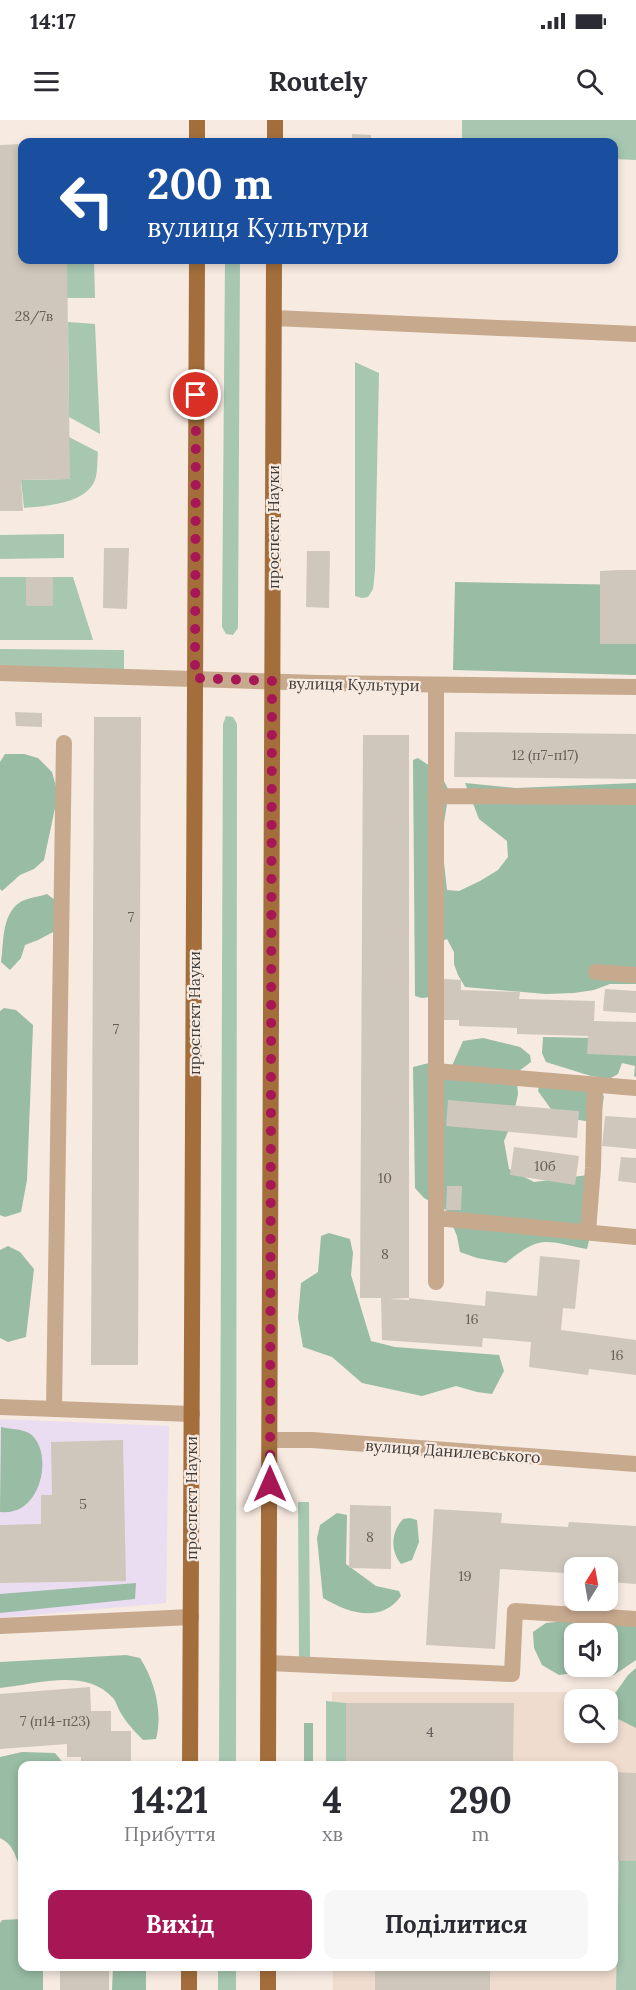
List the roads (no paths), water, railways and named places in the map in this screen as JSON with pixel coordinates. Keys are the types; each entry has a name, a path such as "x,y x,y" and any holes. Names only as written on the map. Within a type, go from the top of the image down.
{"main road":[{"path":"197,120 197,138"},
{"path":"275,120 275,138"},
{"name":"проспект Науки","path":"190,1761 197,264"},
{"name":"проспект Науки","path":"268,1761 274,264"},
{"path":"189,1971 189,1990"},
{"path":"268,1971 268,1990"}],"street":[{"path":"274,318 636,334"},
{"name":"вулиця Культури","path":"0,673 436,686 636,687"},
{"path":"436,686 436,1282"},
{"path":"54,1409 64,743"},
{"path":"435,796 636,797"},
{"path":"596,972 636,975"},
{"path":"435,1071 636,1088"},
{"path":"588,1232 595,1085"},
{"path":"436,1218 636,1238"},
{"path":"0,1407 192,1414"},
{"name":"вулиця Данилевського","path":"270,1440 312,1440 636,1464"},
{"path":"269,1664 512,1674 515,1611 636,1619"},
{"path":"0,1626 191,1617"}]}
